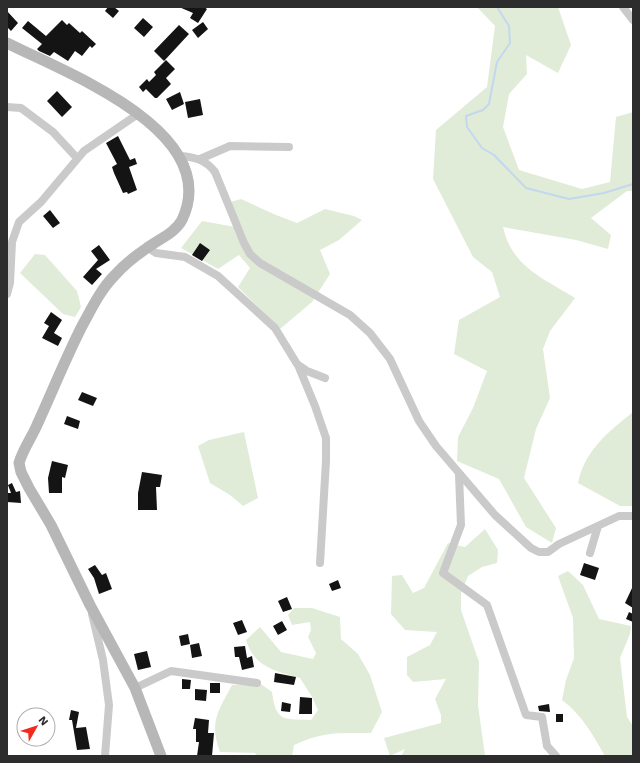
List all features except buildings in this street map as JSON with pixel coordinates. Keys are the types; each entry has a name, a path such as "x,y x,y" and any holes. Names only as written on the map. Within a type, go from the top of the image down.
{"main road":[{"path":"7,43 105,92 138,114 165,138 180,156 187,178 187,205 182,220 176,229 147,247 114,276 95,301 51,391 20,463 24,477 51,525 90,605 135,688 161,756"}],"street":[{"path":"623,7 633,20"},
{"path":"7,107 21,108 53,132 77,158"},
{"path":"7,294 10,283 12,242 19,222 41,202 77,158 91,144 138,114"},
{"path":"200,159 230,146 290,147"},
{"path":"180,156 200,159 209,164 214,172 233,219 250,254 260,263 276,273 350,315 359,322 380,345 399,375 419,421 436,446 459,475 495,515 531,548 539,552 548,552 559,544 619,516 633,516"},
{"path":"147,247 156,253 184,258 218,276 275,328 298,364 316,406 326,438 320,563"},
{"path":"298,364 307,371 325,378"},
{"path":"459,475 461,525 443,573 486,605 526,715 542,717 547,746 556,756"},
{"path":"590,553 598,526"},
{"path":"90,605 108,686 110,706 105,756"},
{"path":"135,688 172,671 257,683"}],"green space":[{"path":"477,7 558,7 571,45 558,73 526,55 527,74 509,94 503,127 519,170 582,189 610,182 616,117 633,112 633,191 627,191 591,218 611,235 608,249 576,240 503,227 507,241 521,262 530,270 575,298 550,331 543,349 550,398 536,429 524,478 556,528 552,543 526,527 499,479 457,461 458,437 473,408 487,371 454,354 459,320 500,297 492,272 473,257 433,179 436,130 487,87 495,26"},
{"path":"241,199 297,223 325,209 354,216 362,220 339,240 320,250 330,274 312,302 280,329 238,287 250,268 239,255 218,269 181,248 202,221 241,228 230,202"},
{"path":"35,254 45,255 77,291 81,307 75,317 63,314 20,273"},
{"path":"633,412 633,506 620,506 578,483 581,471 592,451 606,435"},
{"path":"244,432 258,498 243,506 230,495 210,483 198,446 209,440"},
{"path":"485,529 498,550 497,563 482,567 468,576 461,593 461,610 479,662 478,705 485,756 401,756 405,749 390,756 384,738 441,723 441,715 435,699 446,679 413,682 407,675 407,657 430,645 437,632 405,630 391,614 392,576 402,575 413,593 424,588 448,543 465,547"},
{"path":"568,571 583,585 599,619 631,626 630,634 620,658 627,717 633,726 633,756 605,756 581,719 562,700 566,680 574,658 573,618 558,576"},
{"path":"294,608 312,608 340,617 341,639 358,654 370,675 382,712 371,733 332,734 314,737 294,745 292,756 257,756 255,753 220,752 215,732 215,724 219,710 232,685 261,684 272,692 276,709 282,717 287,719 311,720 318,710 300,678 274,670 260,662 254,656 246,640 260,627 281,652 313,659 316,653 308,637 311,630 310,622 292,625 288,615"}],"waterway":[{"path":"497,7 509,26 510,43 497,62 489,104 483,110 466,116 467,127 482,148 494,155 526,188 569,199 604,193 633,184"}]}
